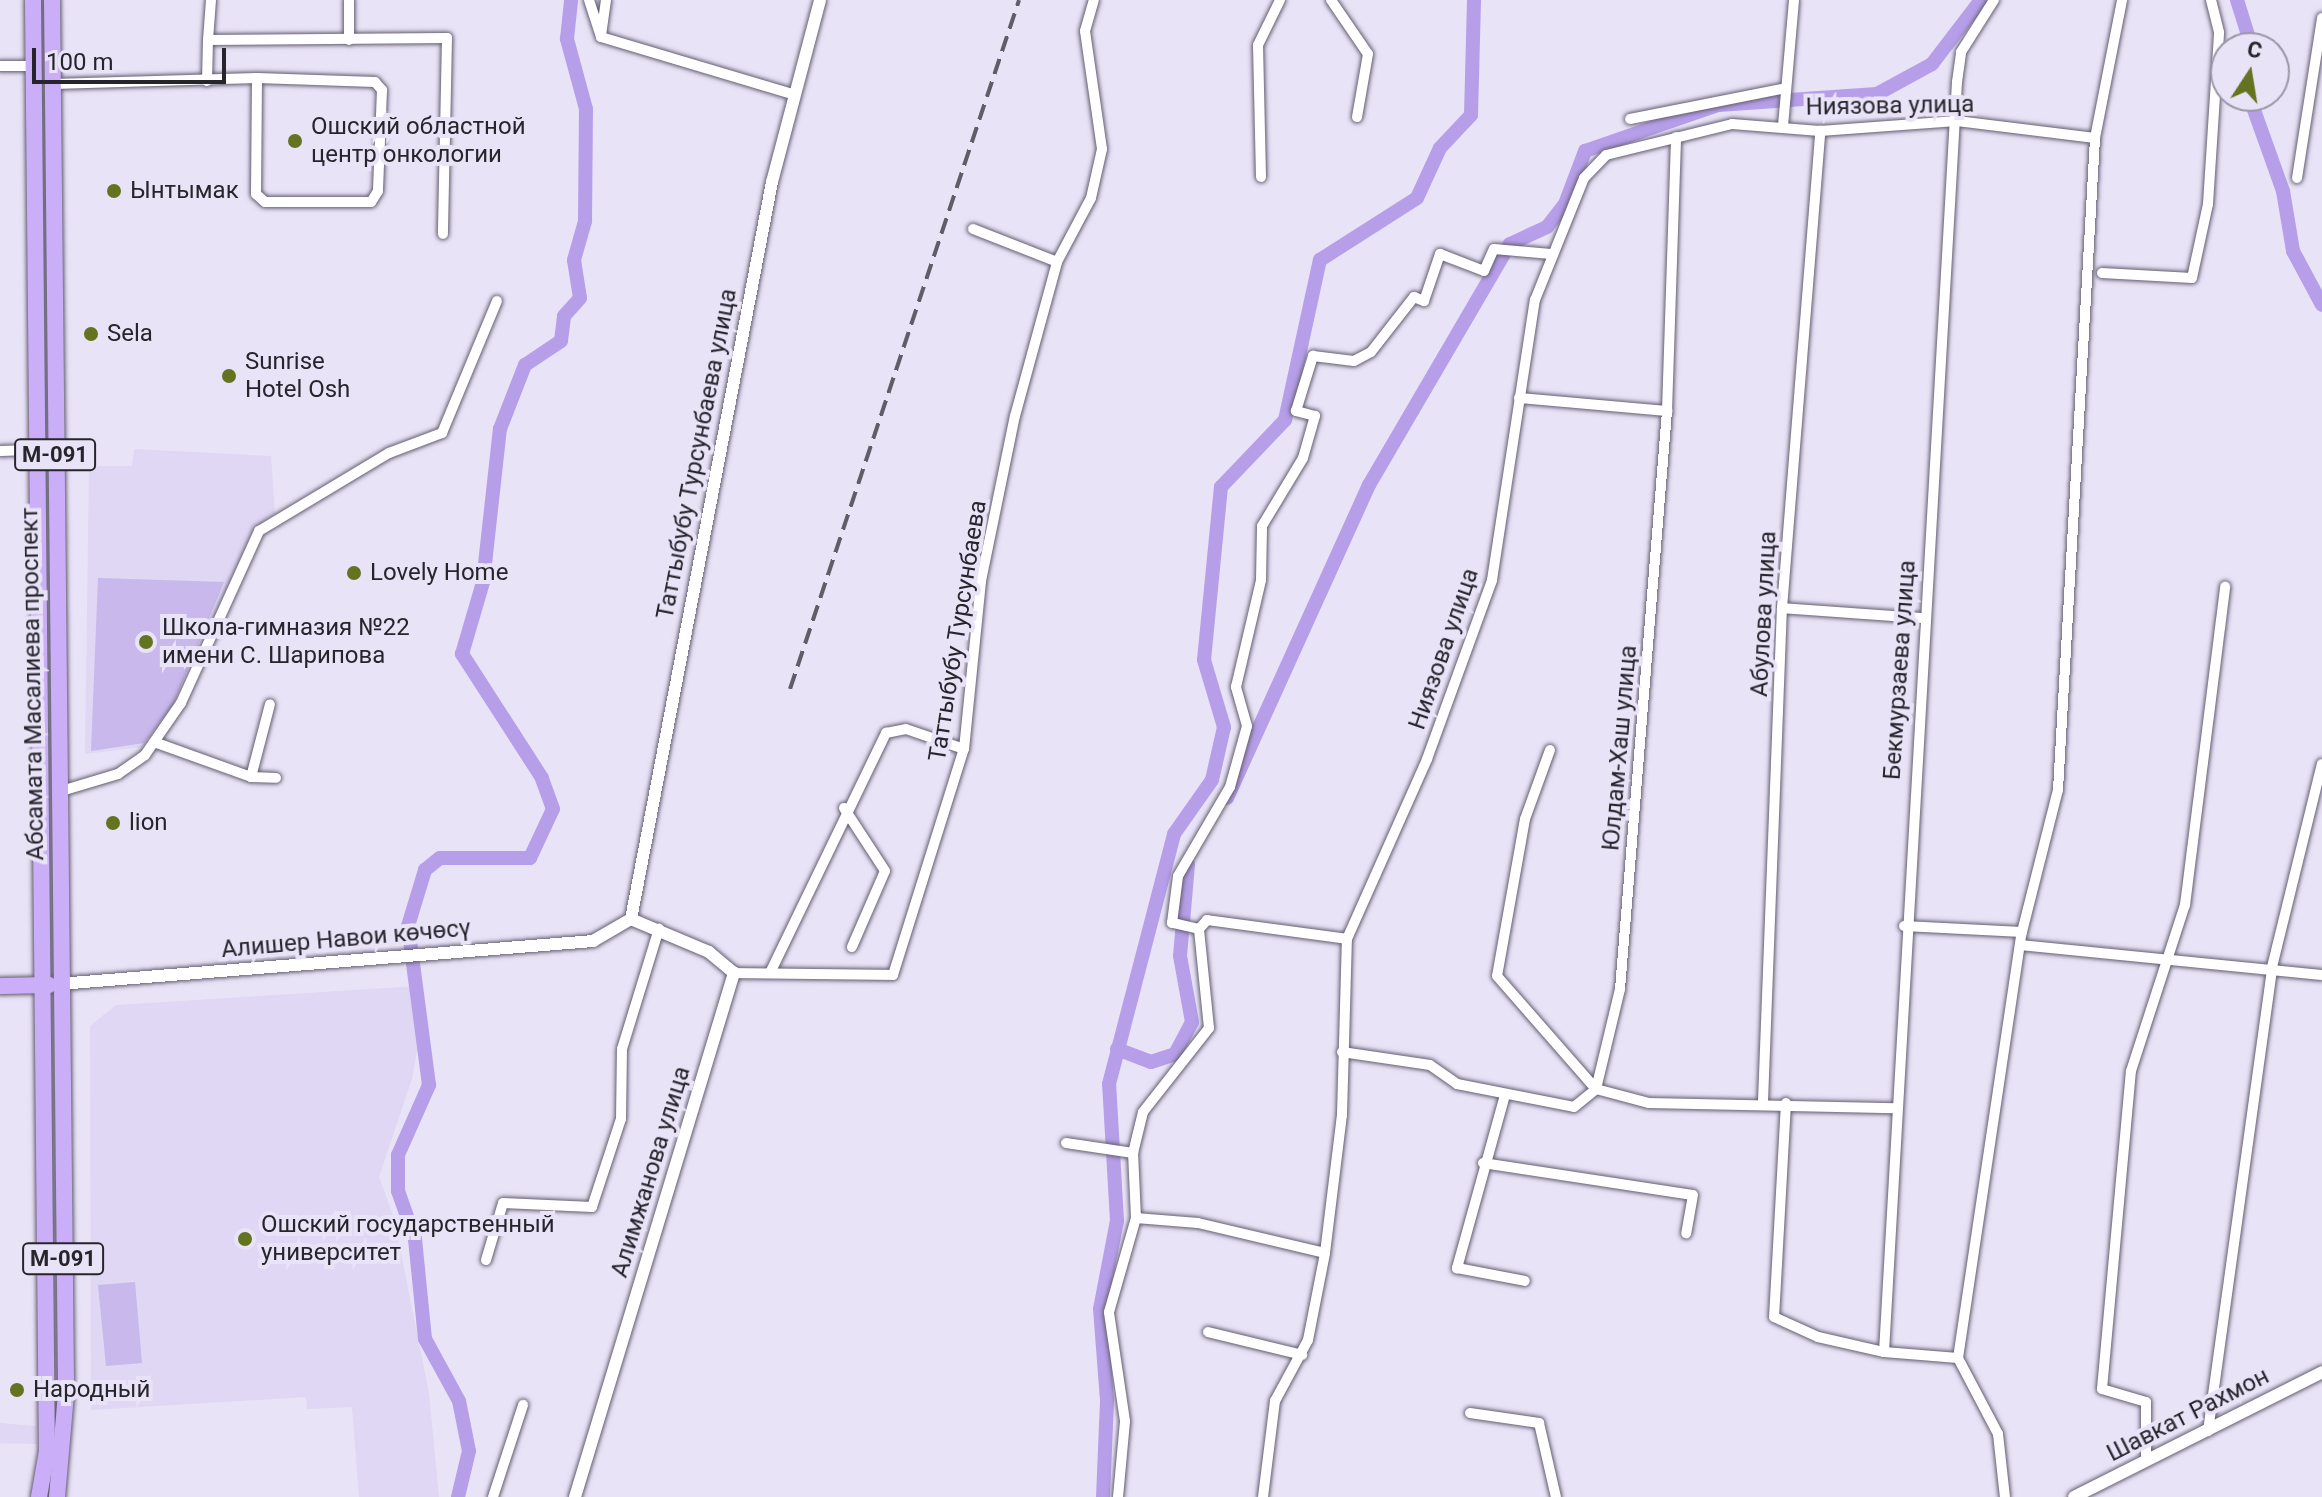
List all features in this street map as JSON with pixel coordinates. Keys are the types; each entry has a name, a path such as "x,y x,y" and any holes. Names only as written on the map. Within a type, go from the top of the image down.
{"main road":[{"name":"М-091","path":"33,0 39,985 47,1451 39,1497"},
{"name":"Абсамата Масалиева проспект","path":"52,0 59,984"},
{"name":"М-091","path":"57,1497 66,1409 59,984"},
{"path":"0,986 59,984"}],"street":[{"path":"207,81 211,0"},
{"path":"349,0 349,40"},
{"path":"589,0 601,37"},
{"path":"601,37 606,0"},
{"name":"Таттыбубу Турсунбаева улица","path":"631,919 792,94 820,0"},
{"name":"Таттыбубу Турсунбаева","path":"734,973 893,975 964,749 981,581 1057,262 1091,198 1102,149 1085,31 1094,0"},
{"path":"1261,177 1258,45 1280,0"},
{"path":"1331,0 1368,54 1357,117"},
{"path":"1783,120 1782,93 1794,0"},
{"name":"Бекмурзаева улица","path":"1884,1352 1904,926 1961,52 1994,0"},
{"path":"2005,1497 1998,1434 1958,1358 2022,932 2058,790 2065,719 2095,138 2122,0"},
{"path":"2102,273 2192,278 2208,204 2219,32 2211,0"},
{"path":"2297,178 2322,18"},
{"path":"601,37 792,94"},
{"path":"208,40 447,38 443,234"},
{"path":"0,66 33,66"},
{"path":"53,84 257,78 375,82 382,90 378,191 371,202 265,202 256,194 257,78"},
{"path":"1630,119 1782,93"},
{"name":"Ниязова улица","path":"1263,1497 1275,1401 1302,1355 1325,1253 1342,1115 1347,939 1427,759 1492,580 1535,300 1584,178 1606,155 1732,124 1783,120 1820,131 1957,121 2095,138"},
{"name":"Абулова улица","path":"1763,1101 1782,608 1820,131"},
{"name":"Юлдам-Хаш улица","path":"1596,1089 1620,989 1667,411 1676,137"},
{"path":"973,229 1057,262"},
{"path":"1199,929 1182,928 1178,876 1230,787 1247,726 1236,687 1261,580 1262,526 1303,458 1315,416 1296,411 1313,356 1354,361 1371,352 1414,297 1424,301 1440,254 1484,271 1494,249 1527,255 1551,254"},
{"path":"58,792 136,766 181,703 259,531 389,453 442,433 497,301"},
{"path":"1519,398 1667,411"},
{"path":"0,451 36,450"},
{"path":"2146,1460 2146,1402 2102,1389 2131,1071 2185,905 2225,587"},
{"path":"1782,608 1923,618"},
{"path":"251,777 270,704"},
{"path":"770,973 844,808 895,728 964,749"},
{"path":"154,742 251,777 276,778"},
{"path":"1550,750 1525,819 1497,976 1596,1089 1649,1103 1763,1101 1895,1108"},
{"path":"2208,1431 2272,967 2322,764"},
{"path":"844,808 885,871 852,947"},
{"path":"631,919 659,929 734,973"},
{"name":"Алишер Навои көчөсү","path":"59,984 593,941 631,919"},
{"path":"1118,1497 1125,1421 1109,1312 1136,1218 1129,1152 1151,1098 1206,1037 1199,929 1207,920 1347,939"},
{"path":"1904,926 2022,932"},
{"path":"486,1260 503,1203 592,1207 621,1119 622,1049 659,929"},
{"path":"2020,945 2166,964 2272,967 2322,975"},
{"name":"Алимжанова улица","path":"575,1497 734,973"},
{"path":"1342,1052 1430,1065 1457,1084 1574,1107 1596,1089"},
{"path":"1505,1095 1483,1163 1457,1268 1525,1281"},
{"path":"1786,1103 1774,1317 1818,1337 1884,1352 1958,1358"},
{"path":"1066,1143 1129,1152"},
{"path":"1483,1163 1693,1195 1686,1233"},
{"path":"1136,1218 1198,1223 1325,1253"},
{"path":"1208,1332 1302,1355"},
{"name":"Шавкат Рахмон","path":"2074,1497 2322,1372"},
{"path":"493,1497 523,1405"},
{"path":"1470,1413 1539,1423 1556,1497"}],"shaded area":[{"name":"Школа-гимназия №22 имени С. Шарипова","path":"134,449 271,456 275,513 257,527 162,723 142,747 85,754 89,466 132,466"},
{"path":"98,578 224,582 173,705 144,743 91,751"},
{"name":"Ошский государственный университет","path":"419,986 423,1018 412,1079 379,1177 394,1218 429,1393 439,1497 359,1497 352,1407 307,1409 306,1397 91,1410 90,1026 116,1005"},
{"path":"135,1282 142,1363 106,1366 98,1285"},
{"path":"0,1423 36,1426 37,1444 0,1443"}],"waterway":[{"path":"458,1497 469,1451 459,1401 425,1339 415,1239 398,1191 398,1155 429,1085 408,926 425,870 440,858 530,858 553,809 542,778 462,654 483,582 500,429 525,365 561,341 564,316 580,298 574,260 585,221 586,109 567,39 571,0"},
{"path":"1103,1497 1107,1400 1100,1309 1117,1221 1109,1084 1174,834 1212,780 1224,727 1204,660 1221,487 1285,420 1320,260 1417,198 1440,148 1471,115 1474,0"},
{"path":"1227,798 1369,485 1510,244 1547,227 1565,204 1585,151 1718,105 1877,94 1932,64 1981,0"},
{"path":"2237,0 2247,32"},
{"path":"2255,112 2283,191 2293,251 2322,305"},
{"path":"1117,1049 1151,1062 1175,1054 1192,1022 1180,956 1188,864"}],"railway":[{"path":"790,689 1019,0"}],"place":[{"name":"Ошский областной центр онкологии","path":"295,141"},
{"name":"Ынтымак","path":"114,191"},
{"name":"Sela","path":"91,334"},
{"name":"Sunrise Hotel Osh","path":"229,376"},
{"name":"Lovely Home","path":"354,573"},
{"name":"Школа-гимназия №22 имени С. Шарипова","path":"146,642"},
{"name":"lion","path":"113,823"},
{"name":"Ошский государственный университет","path":"245,1239"},
{"name":"Народный","path":"17,1390"}]}
